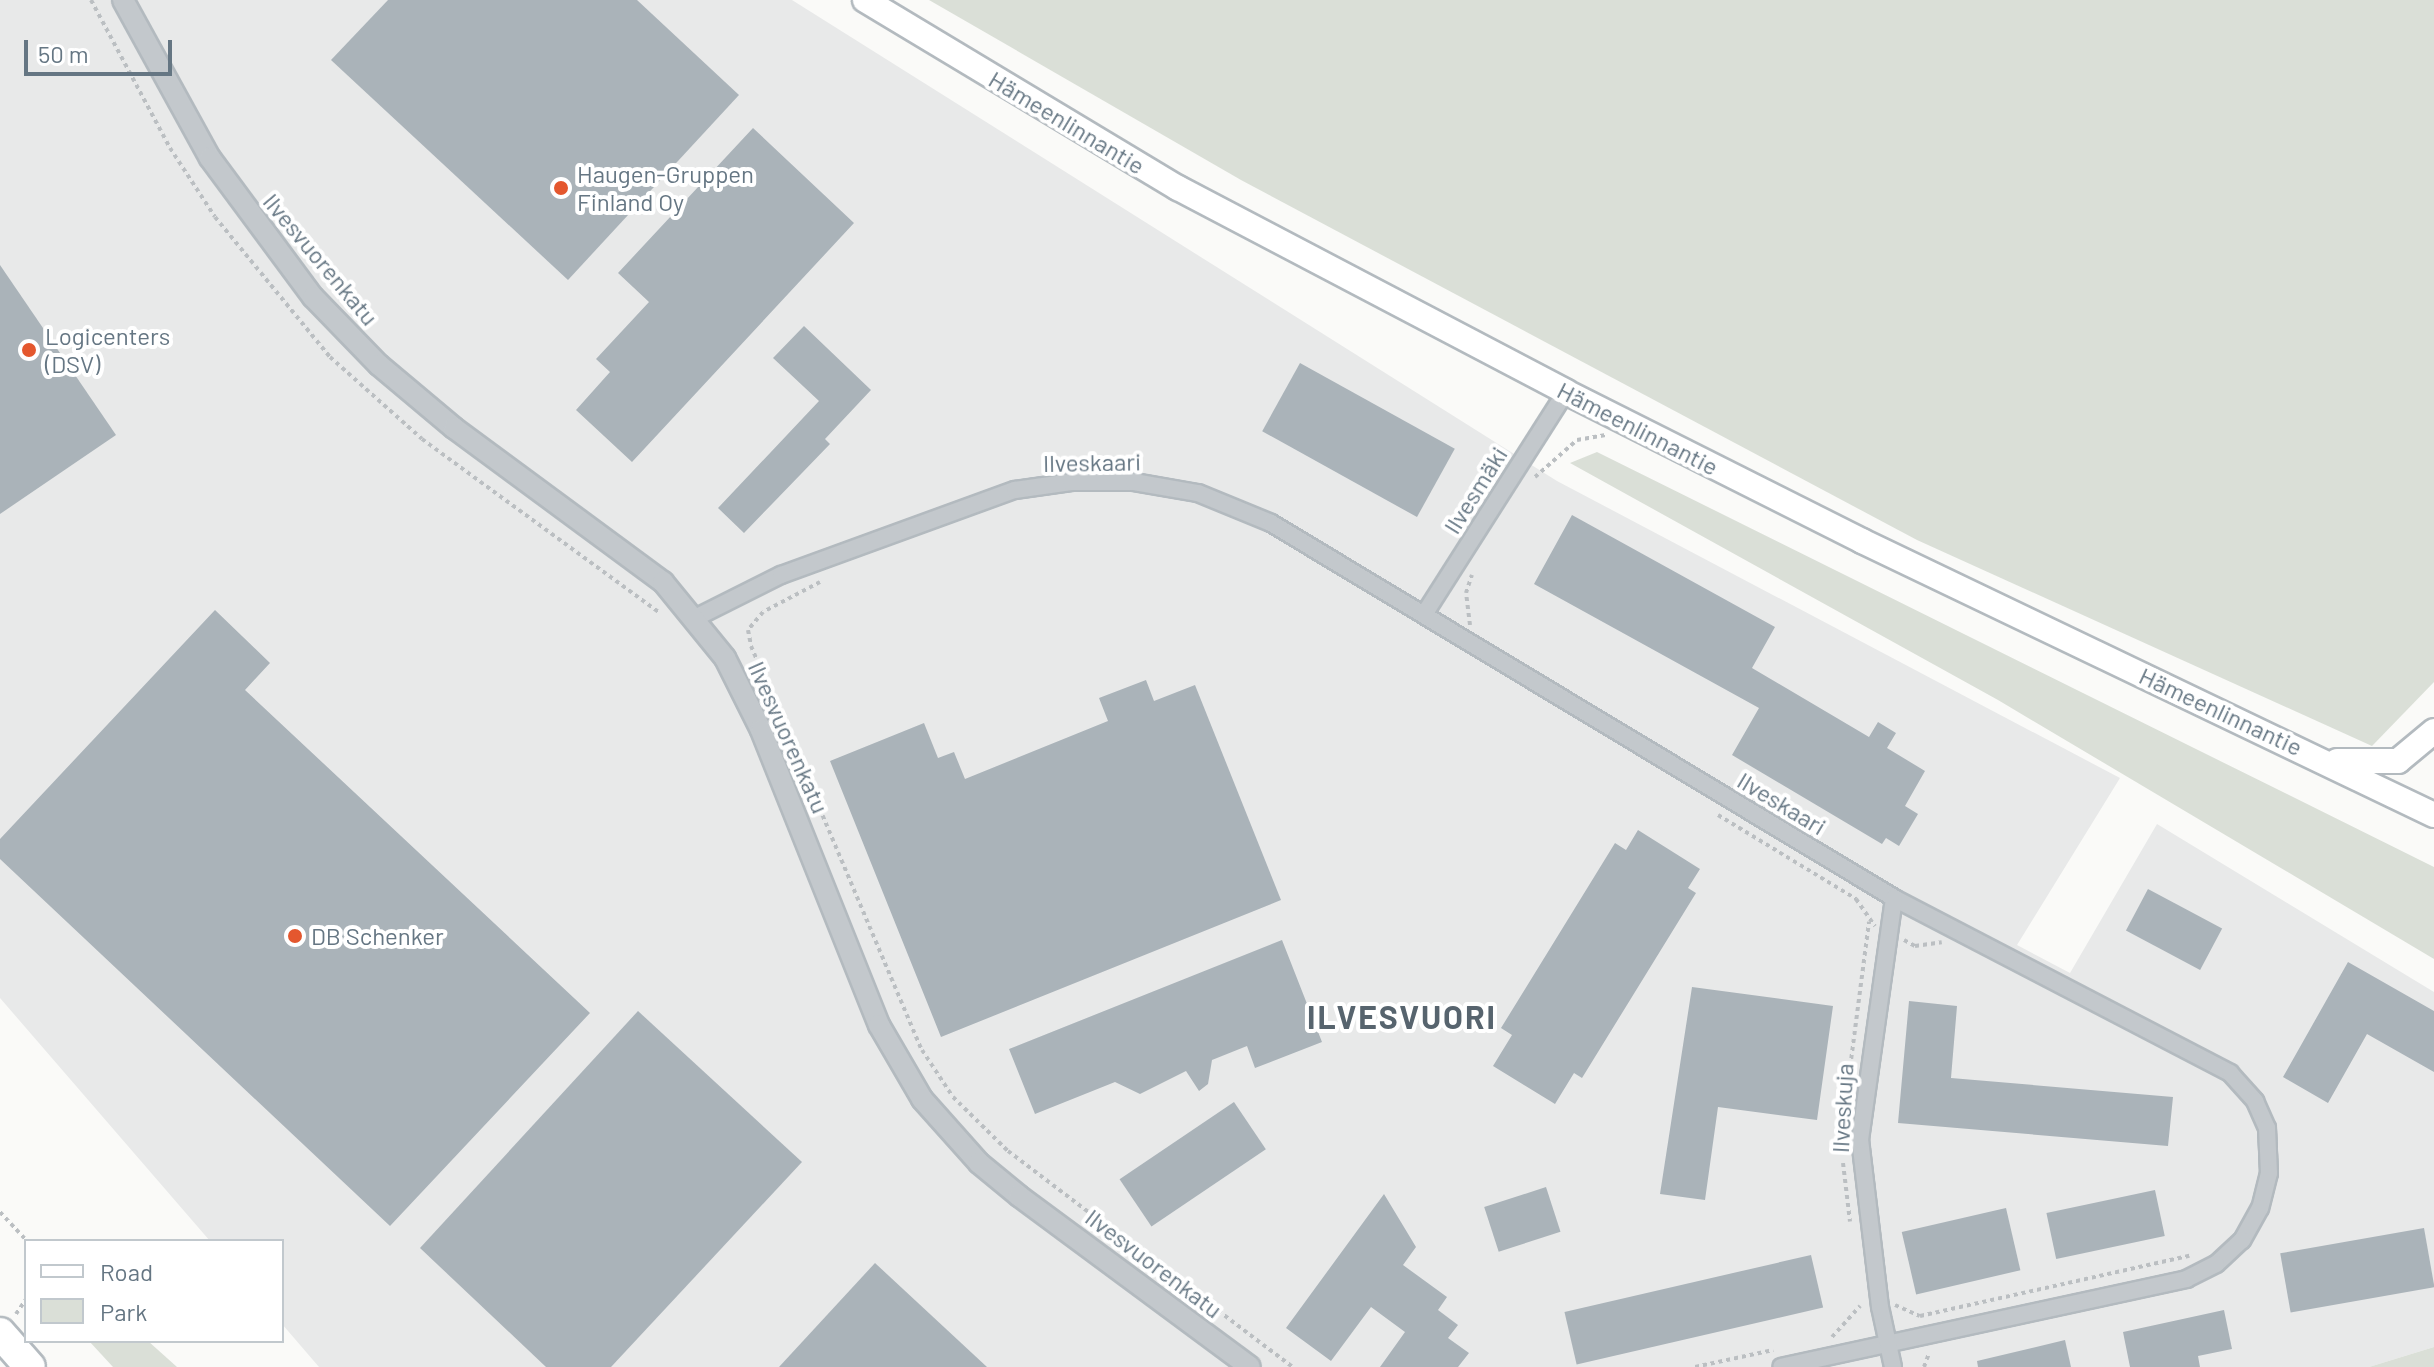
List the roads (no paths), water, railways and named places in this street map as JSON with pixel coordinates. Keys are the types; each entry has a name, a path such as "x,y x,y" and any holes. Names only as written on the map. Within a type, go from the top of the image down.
{"highway":[{"path":"7,1329 30,1367"}],"main road":[{"name":"Hämeenlinnantie","path":"865,0 1178,188 1566,392 2434,815"},
{"path":"2322,760 2364,765 2398,761 2434,731"}],"street":[{"name":"Ilvesvuorenkatu","path":"123,0 210,158 313,297 400,383 627,552 695,618 725,658 761,730 879,1025 922,1099 979,1163 1019,1196 1250,1367"},
{"name":"Ilvesmäki","path":"1425,613 1566,392"},
{"name":"Ilveskaari","path":"695,618 781,575 961,506 1015,490 1071,482 1134,482 1198,493 1271,523 1894,898 2230,1073 2255,1101 2267,1128 2269,1173 2260,1208 2242,1240 2216,1264 2187,1279 1781,1367"},
{"name":"Ilveskuja","path":"1893,1367 1880,1307 1860,1140 1894,898"}],"place":[{"name":"Haugen-Gruppen Finland Oy","path":"561,188"},
{"name":"Logicenters (DSV)","path":"29,350"},
{"name":"DB Schenker","path":"295,936"}],"district":[{"name":"ILVESVUORI","path":"1402,1016"}]}
